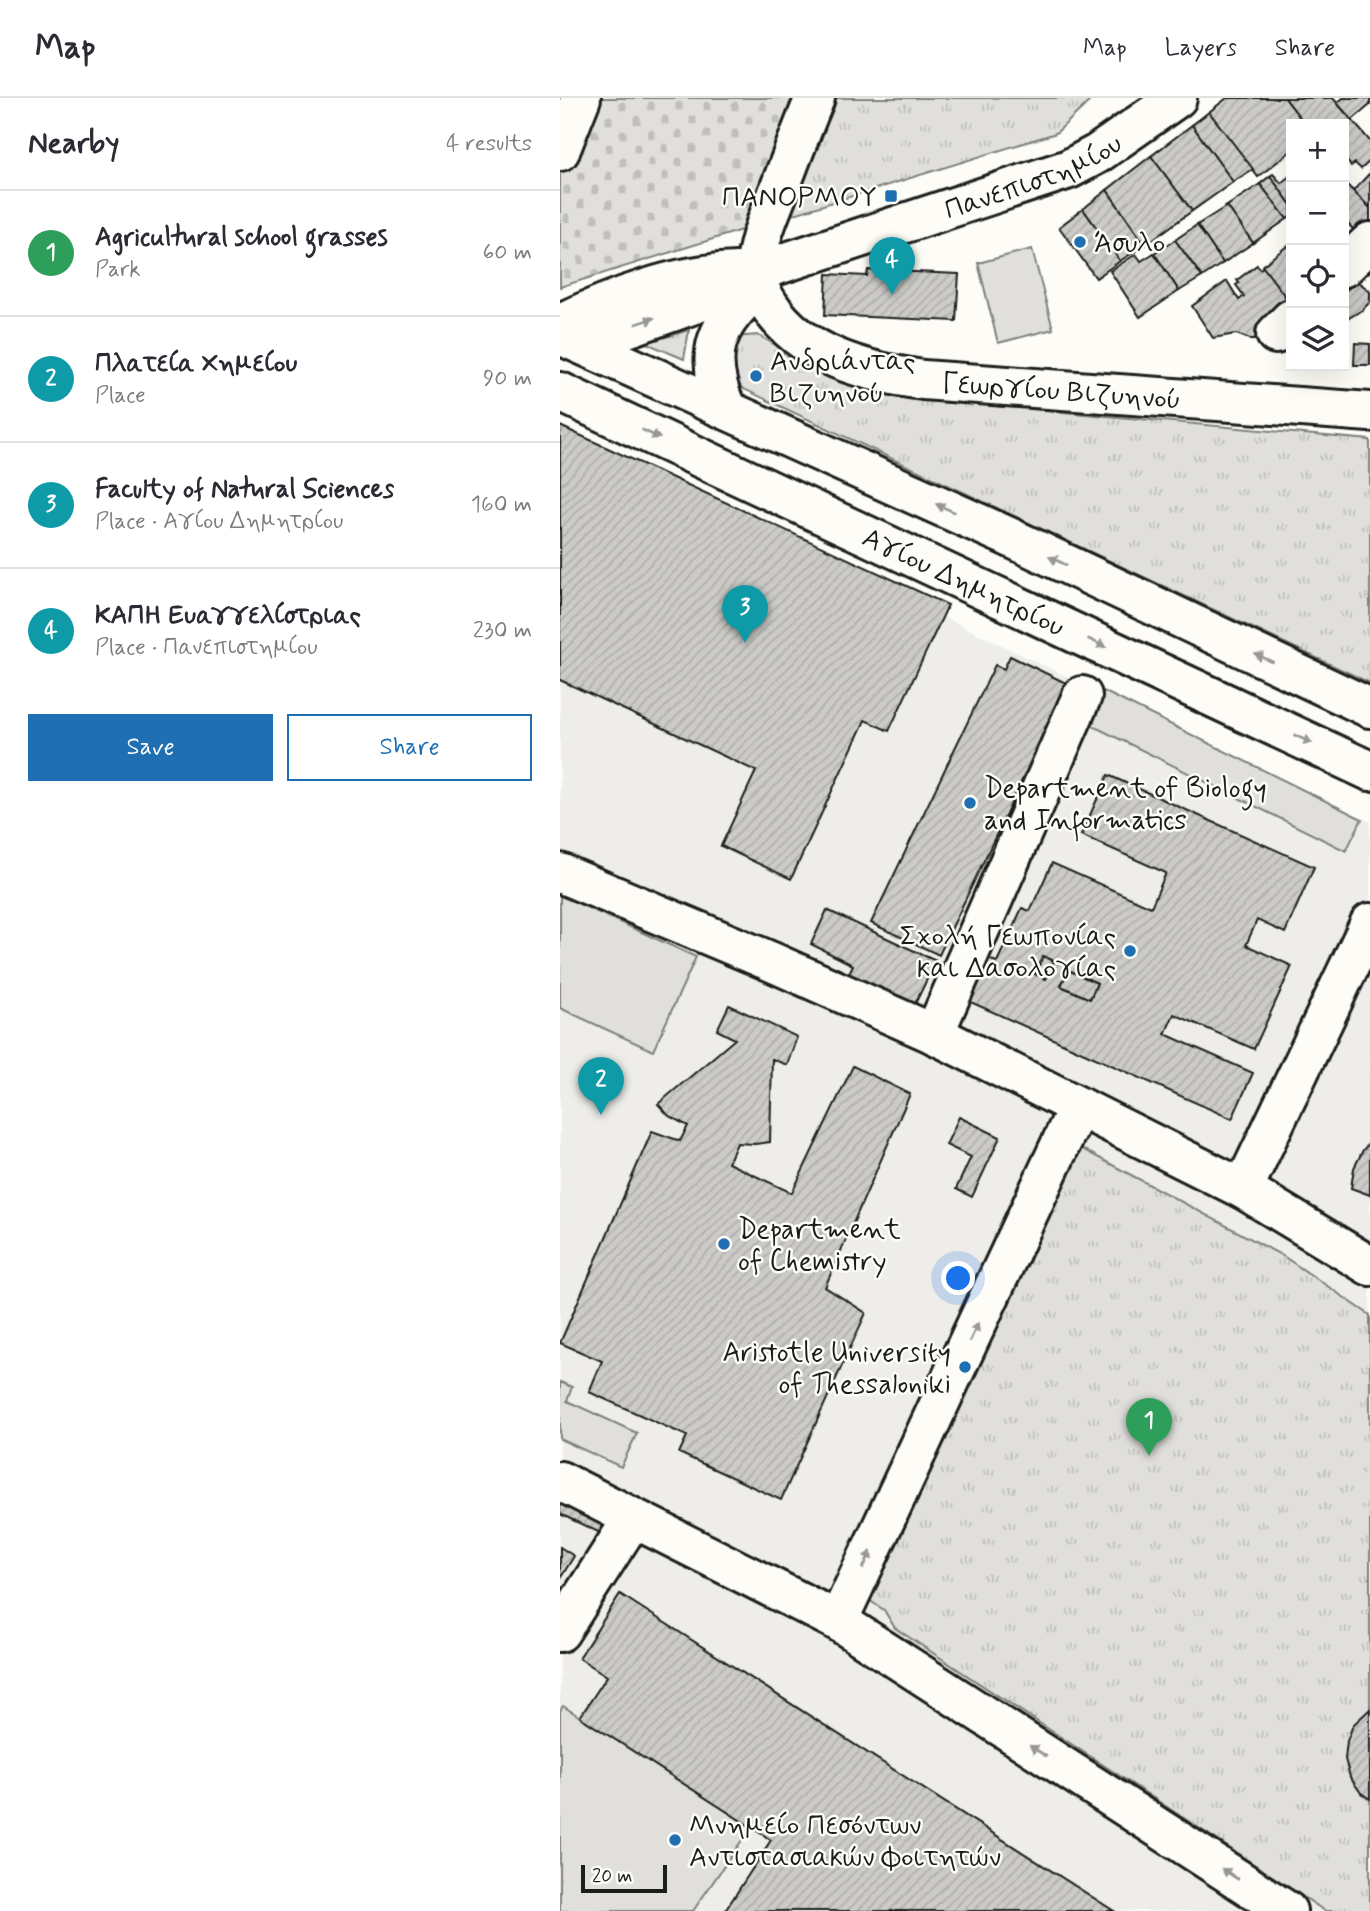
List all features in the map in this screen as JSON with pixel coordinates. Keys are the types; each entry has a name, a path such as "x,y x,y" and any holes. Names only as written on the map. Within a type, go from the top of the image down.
{"main road":[{"path":"560,151 581,98"},
{"path":"726,408 715,371 713,357 716,342 727,319 757,279 767,222 815,98"},
{"name":"Πανεπιστημίου","path":"565,338 710,298 731,288 1069,169 1117,141 1177,98"},
{"path":"1349,262 1370,242"},
{"name":"Γεωργίου Βιζυηνού","path":"757,279 778,318 808,344 857,366 898,376 1326,405 1370,412"},
{"name":"Αγίου Δημητρίου","path":"565,338 1007,536 1370,708"},
{"path":"1326,405 1336,393 1370,396"},
{"name":"Αγίου Δημητρίου","path":"567,396 1370,771"},
{"path":"934,1034 1082,696"},
{"path":"560,873 934,1034 1243,1189 1370,1266"},
{"path":"1243,1189 1370,923"},
{"path":"838,1621 1078,1107"},
{"path":"560,1481 838,1621 1287,1911"},
{"path":"560,1632 634,1518"}],"shaded area":[{"name":"Aristotle University of Thessaloniki","path":"560,433 1370,822 1370,1911 560,1911"}],"green space":[{"path":"560,98 1093,98 767,222 560,287"},
{"path":"825,98 1093,98 1056,133 775,220"},
{"path":"1032,249 1053,329 998,343 978,263"},
{"path":"689,330 684,359 646,343"},
{"path":"758,335 839,381 920,399 1370,440 1370,683 731,383 734,337"},
{"path":"1101,690 1362,819 1346,851 1085,722"},
{"path":"560,895 696,957 653,1051 560,1008"},
{"path":"1071,1143 1283,1256 1370,1315 1370,1911 1325,1911 895,1628 884,1610 864,1597"},
{"path":"560,1382 572,1387 567,1401 637,1433 621,1467 560,1439"},
{"path":"563,1706 751,1827 693,1911 560,1911 560,1711"}],"building":[{"path":"1227,98 1285,98 1301,119 1286,119 1286,155 1258,177 1209,112"},
{"path":"1285,98 1333,98 1352,120 1349,123 1349,119 1301,119"},
{"path":"1343,98 1370,98 1370,105 1352,120 1337,103"},
{"path":"1209,112 1253,169 1233,182 1192,125"},
{"path":"1352,120 1370,141 1370,161 1361,169 1355,163 1351,166 1349,164 1349,123"},
{"path":"1192,125 1233,182 1192,211 1151,156"},
{"path":"1151,156 1192,211 1145,245 1107,190"},
{"path":"1273,174 1281,183 1286,179 1286,198 1270,176"},
{"path":"1370,175 1370,208 1353,191"},
{"path":"1270,176 1286,198 1286,218 1260,184"},
{"path":"1260,184 1286,220 1253,243 1227,206"},
{"path":"1349,187 1370,208 1370,229 1361,237 1349,225"},
{"path":"1107,190 1145,245 1120,261 1083,209"},
{"path":"1227,206 1253,243 1223,263 1197,225"},
{"path":"1083,209 1120,261 1096,278 1059,227"},
{"path":"1197,225 1223,263 1202,277 1175,240"},
{"path":"1175,240 1202,277 1179,291 1154,253"},
{"path":"1286,247 1286,298 1262,266"},
{"path":"1154,253 1179,291 1140,317 1110,271 1136,254 1141,261"},
{"path":"1257,265 1260,269 1263,267 1286,298 1286,308 1257,339 1236,334 1213,338 1192,306 1227,281 1239,300 1244,296 1236,285 1239,283 1237,280"},
{"path":"868,270 959,274 956,321 825,315 827,274 867,276"},
{"path":"1357,281 1370,291 1370,302 1349,318 1349,308 1349,288"},
{"path":"1355,343 1370,344 1370,365 1354,365"},
{"path":"560,426 948,605 889,731 865,720 791,879 721,846 756,771 560,680"},
{"name":"Department of Biology and Informatics","path":"1010,656 1068,684 939,955 871,923 995,665 1004,669"},
{"name":"Σχολή Γεωπονίας και Δασολογίας","path":"1108,775 1314,867 1285,933 1257,920 1246,945 1292,966 1254,1049 1174,1014 1165,1034 1253,1073 1232,1119 966,1000 985,958 997,962 1022,908 1030,911 1052,863 1151,907 1166,873 1081,835","holes":["1043,956 1054,961 1046,979 1035,974","1068,970 1097,983 1090,999 1061,986"]},
{"path":"827,910 936,961 914,1006 848,975 853,965 811,944"},
{"path":"1043,956 1054,961 1046,979 1035,974"},
{"path":"1068,970 1097,983 1090,999 1061,986"},
{"name":"Department of Chemistry","path":"729,1005 797,1037 787,1065 772,1059 770,1142 737,1143 728,1163 792,1193 853,1066 910,1094 825,1287 866,1313 781,1500 679,1453 687,1436 589,1392 602,1361 560,1343 652,1131 680,1141 688,1126 669,1116 658,1104 735,1039 717,1030"},
{"path":"959,1117 1000,1137 972,1197 956,1189 971,1157 946,1145"},
{"path":"1370,1142 1370,1195 1351,1188 1354,1168"},
{"path":"560,1487 623,1515 609,1537 560,1514"},
{"path":"560,1547 574,1556 560,1579"},
{"path":"620,1594 1114,1911 725,1911 771,1840 580,1717 607,1676 579,1658"},
{"path":"1370,1709 1370,1799 1361,1793 1350,1777 1345,1759 1347,1741 1353,1725"}],"place":[{"name":"ΠΑΝΟΡΜΟΥ","path":"891,196"},
{"name":"Άσυλο","path":"1080,242"},
{"name":"ΚΑΠΗ Ευαγγελίστριας","path":"892,295"},
{"name":"Ανδριάντας Βιζυηνού","path":"756,376"},
{"name":"Faculty of Natural Sciences","path":"745,643"},
{"name":"Department of Biology and Informatics","path":"970,803"},
{"name":"Σχολή Γεωπονίας και Δασολογίας","path":"1130,951"},
{"name":"Πλατεία Χημείου","path":"601,1115"},
{"name":"Department of Chemistry","path":"724,1244"},
{"name":"Aristotle University of Thessaloniki","path":"965,1367"},
{"name":"Agricultural school grasses","path":"1149,1456"},
{"name":"Μνημείο Πεσόντων Αντιστασιακών Φοιτητών","path":"675,1840"}]}
